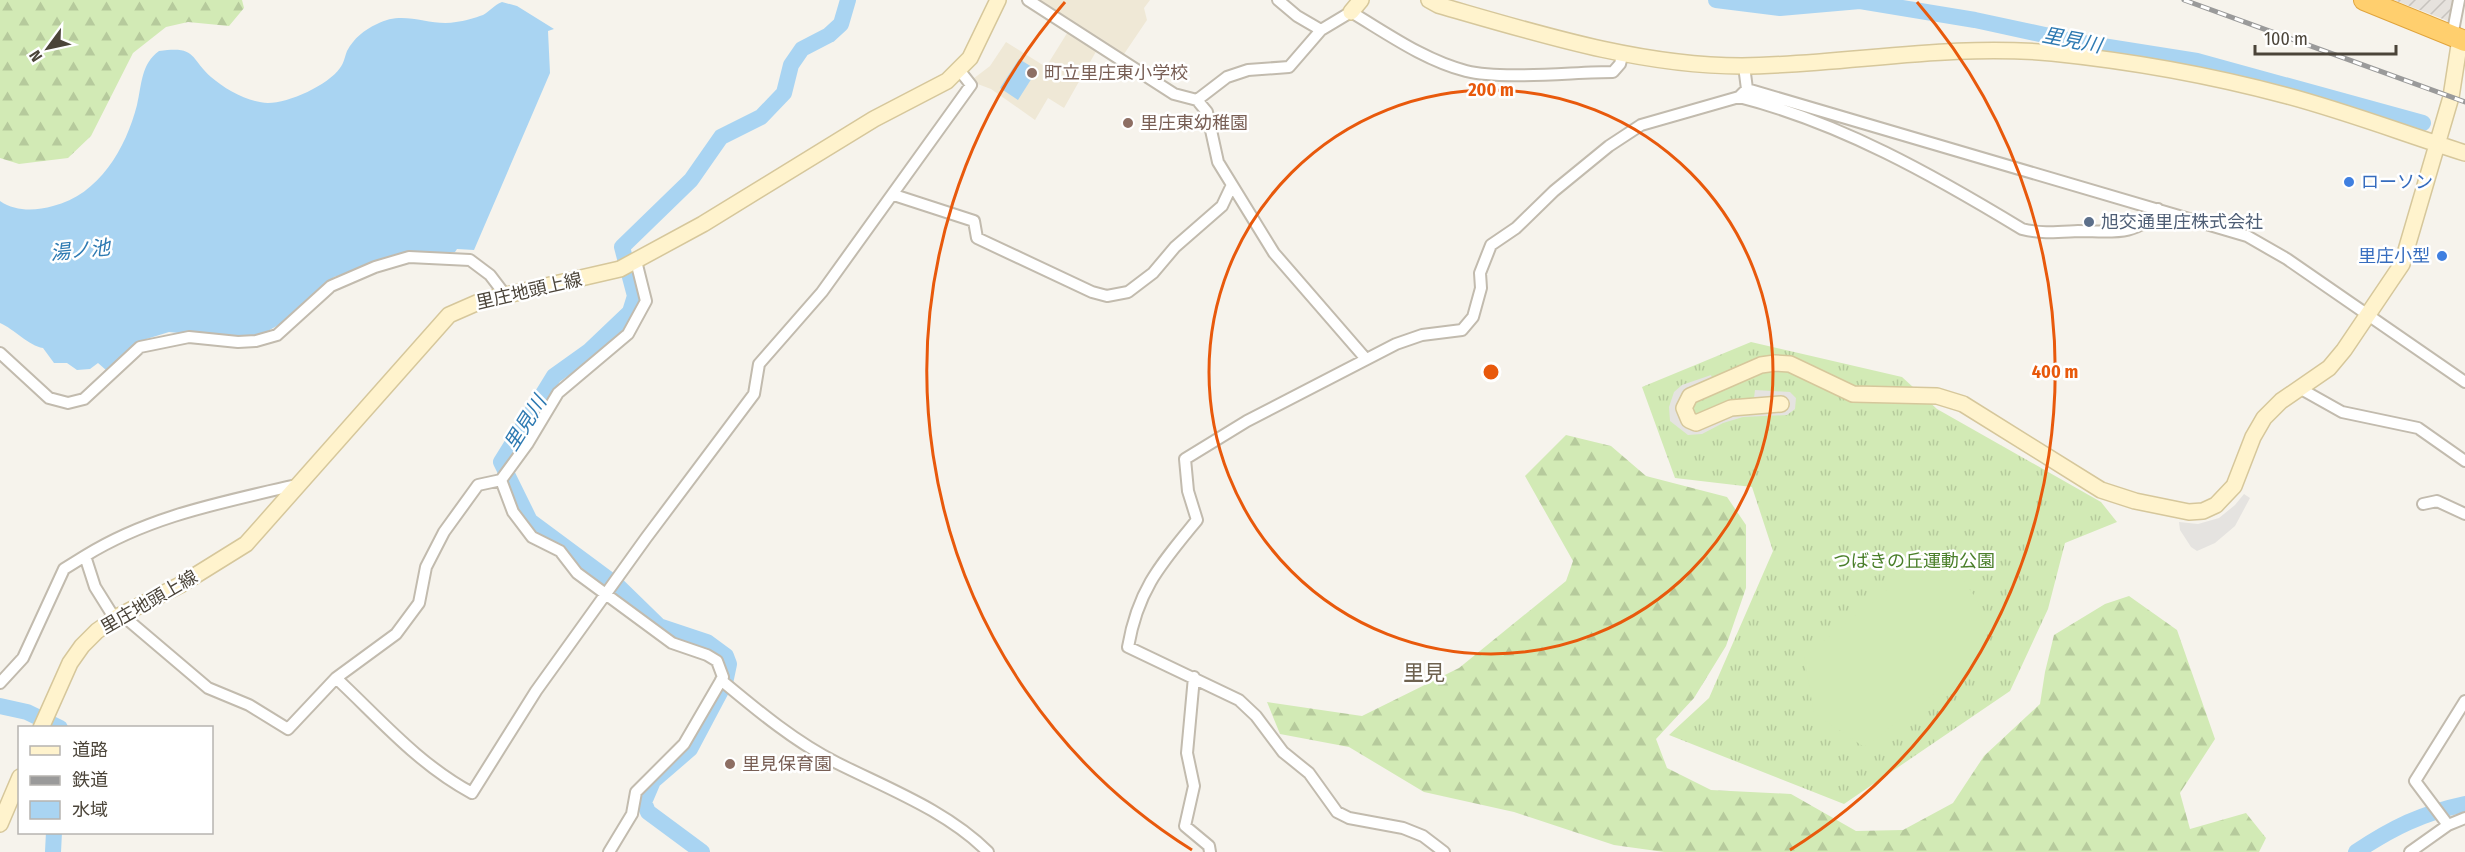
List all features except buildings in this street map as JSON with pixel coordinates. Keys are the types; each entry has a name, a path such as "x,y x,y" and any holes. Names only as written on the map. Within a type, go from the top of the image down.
{"highway":[{"path":"2364,0 2459,38"}],"street":[{"name":"里庄地頭上線","path":"44,721 70,663 82,646 119,617 235,552 259,531 449,315 481,301 629,265 874,119 947,81 960,71 970,58 998,0"},
{"path":"1028,0 1174,94 1197,100 1207,112 1218,162 1231,187 1274,253 1366,359"},
{"path":"1278,0 1297,16 1321,30"},
{"path":"1429,0 1438,5 1534,32 1623,52 1706,65 1744,66 1951,50 2050,53 2181,73 2285,96 2465,153"},
{"path":"1781,404 1731,408 1696,423 1689,420 1684,408 1690,396 1761,365 1790,364 1853,394 1937,396 1963,404 2101,490 2134,501 2188,512 2210,508 2227,496 2264,418 2281,401 2329,368 2344,350 2402,264 2453,90 2459,38 2459,0"},
{"path":"1197,100 1227,77 1248,70 1289,67 1321,30 1356,6 1412,50 1468,72 1494,74 1613,72 1620,64 1623,52"},
{"path":"1743,93 1744,66"},
{"path":"336,678 390,732 434,770 472,792 536,691 608,594 646,537 754,394 759,364 822,292 867,228 894,195 912,165 970,85 960,71"},
{"path":"1743,93 1916,166 2030,231 2123,232 2152,217 2158,209"},
{"path":"1444,852 1423,836 1403,828 1349,818 1337,812 1309,773 1283,752 1256,716 1226,692 1128,647 1138,603 1150,579 1197,520 1188,490 1185,459 1247,421 1411,337 1462,330 1473,317 1481,288 1480,273 1491,245 1516,228 1554,191 1610,146 1641,125 1743,93 2247,236 2287,259 2465,382"},
{"path":"894,195 975,221 977,237 1092,292 1107,296 1128,292 1153,273 1175,248 1222,207 1231,187"},
{"path":"0,353 49,398 68,403 84,399 140,347 189,337 238,342 256,341 277,335 331,286 375,267 409,257 470,260 490,274 506,296"},
{"path":"85,556 95,587 119,617 208,688 249,705 288,729 336,678 396,634 419,603 426,567 444,532 478,485 501,480 528,443 558,393 568,382 613,348 638,319 646,301 646,293 629,265"},
{"path":"2301,389 2342,412 2418,428 2465,461"},
{"path":"501,480 513,512 532,537 560,551 577,573 672,643 707,655 717,662 723,677 684,744 636,792 632,814 609,852"},
{"path":"0,683 23,658 64,569 116,537 185,511 300,484"},
{"path":"2422,504 2437,501 2465,514"},
{"path":"1194,677 1187,753 1194,786 1185,826 1209,846 1210,852"},
{"path":"721,680 772,722 817,751 932,811 974,838 988,852"},
{"path":"2448,825 2415,781 2465,701"},
{"path":"0,824 18,782"},
{"path":"2410,852 2448,825 2465,818"}],"shaded area":[{"name":"町立里庄東小学校","path":"1035,0 1150,0 1144,8 1147,20 1122,57"},
{"path":"2394,0 2456,0 2453,23"},
{"name":"町立里庄東小学校","path":"1069,30 1098,48 1064,108 1048,98 1035,120 991,89 975,83 973,79 990,66 1006,42 1046,67"},
{"path":"1711,375 1713,381 1692,401 1689,410 1695,415 1721,403 1754,398 1755,390 1790,392 1796,398 1795,409 1787,415 1743,417 1723,423 1702,434 1688,435 1670,421 1669,407 1674,392 1682,385"},
{"path":"2244,494 2250,498 2235,526 2215,543 2197,551 2191,547 2180,530 2179,522 2198,524 2219,518"}],"green space":[{"path":"0,0 242,0 244,8 229,26 188,22 166,27 133,53 91,136 68,158 19,164 0,158"},
{"name":"つばきの丘運動公園","path":"1751,342 1902,377 1937,409 2101,502 2117,522 2065,543 2048,609 2010,691 1844,804 1669,735 1709,698 1773,551 1752,487 1675,478 1642,387"},
{"path":"1566,435 1611,446 1646,476 1727,497 1746,525 1746,588 1726,646 1694,698 1656,739 1667,768 1711,790 1791,794 1856,831 1903,830 1953,803 1984,756 2040,704 2054,635 2105,604 2129,596 2177,630 2215,739 2180,793 2190,829 2246,813 2266,838 2259,852 1664,852 1614,845 1514,812 1424,792 1349,747 1280,734 1267,702 1362,716 1459,668 1566,581 1573,561 1525,476"},
{"path":"1923,561 1960,575 1977,600 1991,651 1864,747 1814,713 1804,657"}],"water":[{"name":"湯ノ池","path":"502,2 517,6 554,29 548,31 550,73 474,250 457,249 455,252 444,252 443,256 365,267 334,277 285,325 282,323 252,340 169,332 140,341 115,366 106,370 98,363 90,369 77,370 67,363 54,363 43,348 32,344 0,323 0,201 19,209 46,208 69,200 84,192 97,181 118,153 126,137 137,105 145,68 159,51 186,52 211,77 230,91 253,100 277,102 307,92 327,81 341,66 356,38 377,24 397,18 446,23 459,22 483,15"},
{"path":"1019,59 1037,70 1018,100 1000,88"}],"waterway":[{"name":"里見川","path":"702,852 648,812 644,802 653,781 690,749 725,683 729,664 726,656 707,642 659,626 619,587 530,521 501,462 554,376 589,351 630,312 635,296 622,247 691,180 721,137 761,117 784,93 791,65 802,49 829,35 841,24 848,0"},
{"name":"里見川","path":"1716,0 1780,8 1860,1 1975,20 2077,42 2197,61 2423,123"},
{"path":"0,706 27,712 56,726"},
{"path":"2356,852 2408,822 2465,804"},
{"path":"53,852 54,834"}],"railway":[{"path":"2184,0 2465,102"}],"place":[{"name":"町立里庄東小学校","path":"1032,73"},
{"name":"里庄東幼稚園","path":"1128,123"},
{"name":"ローソン","path":"2349,182"},
{"name":"旭交通里庄株式会社","path":"2089,222"},
{"name":"里庄小型","path":"2442,256"},
{"name":"里見保育園","path":"730,764"}],"district":[{"name":"里見","path":"1424,673"}]}
